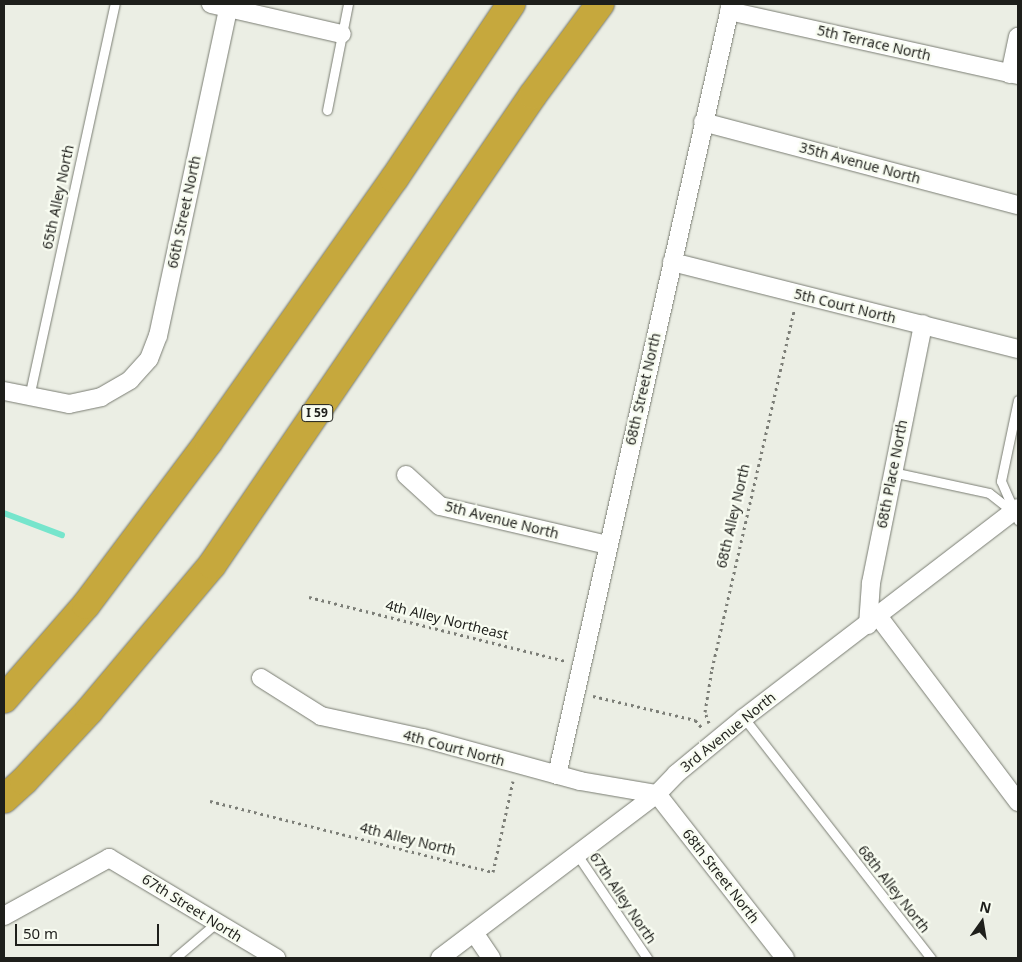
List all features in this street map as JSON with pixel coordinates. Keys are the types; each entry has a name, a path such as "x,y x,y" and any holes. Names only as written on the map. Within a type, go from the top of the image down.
{"highway":[{"path":"4,698 86,604 208,441 394,179 511,4"},
{"name":"I 59","path":"4,799 89,711 212,565 533,95 600,4"}],"street":[{"path":"211,4 228,6 342,34"},
{"name":"66th Street North","path":"4,391 69,404 101,397 130,380 149,359 158,336 228,6"},
{"name":"5th Terrace North","path":"730,7 1014,74"},
{"name":"68th Street North","path":"557,775 576,692 580,664 702,122 730,7"},
{"path":"1014,74 1018,37"},
{"name":"35th Avenue North","path":"702,122 1018,205"},
{"name":"5th Court North","path":"672,262 1018,349"},
{"name":"68th Place North","path":"873,620 871,583 923,324"},
{"name":"5th Avenue North","path":"406,475 440,506 608,545"},
{"name":"3rd Avenue North","path":"440,958 475,934 576,853 657,794 676,774 744,718 873,620 909,589 1017,513"},
{"path":"873,620 1018,802"},
{"name":"4th Court North","path":"261,678 321,716 423,738 557,775 657,794"},
{"name":"68th Street North","path":"657,794 785,958"},
{"name":"67th Street North","path":"4,916 109,858 215,924 276,958"},
{"path":"475,934 491,958"}],"lane":[{"name":"65th Alley North","path":"29,397 114,4"},
{"path":"327,110 348,4"},
{"path":"1017,513 1001,481 1018,400"},
{"path":"892,472 989,493 1017,513"},
{"name":"68th Alley North","path":"744,718 931,958"},
{"name":"67th Alley North","path":"576,853 647,958"},
{"path":"175,958 215,924"}],"path":[{"name":"68th Alley North","path":"716,743 706,712 712,669 798,295"},
{"name":"4th Alley Northeast","path":"309,597 580,664"},
{"path":"576,692 695,720 716,743"},
{"name":"4th Alley North","path":"210,801 493,872 517,764"}],"waterway":[{"path":"4,513 62,535"}]}
